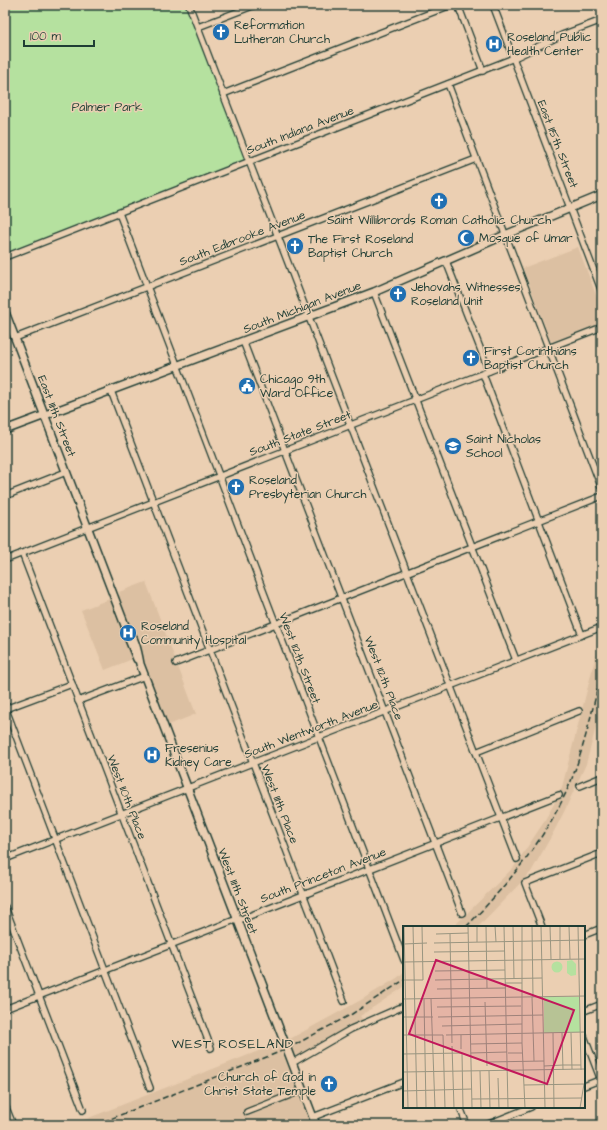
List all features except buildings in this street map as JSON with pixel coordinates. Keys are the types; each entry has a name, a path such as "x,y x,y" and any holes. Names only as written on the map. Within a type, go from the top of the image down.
{"main road":[{"name":"South Michigan Avenue","path":"5,430 374,292 602,195"},
{"name":"East 111th Street","path":"5,312 8,330 15,338 88,528"},
{"name":"West 111th Street","path":"88,528 126,628 129,630 136,646 140,664 316,1125"}],"street":[{"path":"189,5 517,859"},
{"path":"198,27 255,5"},
{"path":"223,94 451,5"},
{"path":"458,5 483,71"},
{"name":"East 115th Street","path":"493,5 602,292"},
{"name":"South Indiana Avenue","path":"5,257 119,214 483,71 562,35 602,20"},
{"path":"448,84 602,489"},
{"name":"South Edbrooke Avenue","path":"15,338 476,158"},
{"name":"West 112th Street","path":"119,214 403,957"},
{"path":"446,261 489,371"},
{"path":"374,292 516,660"},
{"name":"South State Street","path":"5,560 602,327"},
{"name":"West 112th Place","path":"243,341 462,913"},
{"path":"483,374 582,635"},
{"name":"West 111th Place","path":"111,390 344,1001"},
{"path":"5,496 66,472"},
{"path":"176,663 602,496"},
{"name":"West 110th Place","path":"22,553 211,1048"},
{"name":"South Wentworth Avenue","path":"5,859 602,627"},
{"path":"78,701 145,676"},
{"path":"72,684 5,709 150,1088"},
{"path":"476,752 579,711"},
{"path":"580,786 602,778"},
{"name":"South Princeton Avenue","path":"5,1009 560,794"},
{"path":"542,926 525,883 602,853"},
{"path":"5,907 82,1110"},
{"path":"585,935 602,928"},
{"path":"585,1011 602,1004"},
{"path":"292,1063 351,1029 403,1006"},
{"path":"585,1038 602,1081 585,1086"},
{"path":"313,1118 403,1082"},
{"path":"247,1112 302,1090"},
{"path":"5,1105 13,1125"},
{"path":"460,1108 467,1125"},
{"path":"486,1125 528,1108"}],"shaded area":[{"path":"578,247 602,311 602,323 551,342 523,268"},
{"name":"Roseland Community Hospital","path":"146,582 196,714 166,726 140,656 105,670 81,610 120,595 119,592"},
{"path":"602,632 602,705 586,764 564,812 531,872 479,926 454,926 514,867 542,825 562,787"},
{"path":"403,973 403,988 360,1016 363,1020 298,1056 294,1056 288,1040 361,1000"},
{"path":"279,1043 309,1120 295,1125 71,1125"}],"green space":[{"name":"Palmer Park","path":"5,5 186,5 244,154 244,160 242,163 5,255"}],"railway":[{"path":"467,926 512,877 526,859 562,802 580,754 602,670"},
{"path":"95,1125 287,1049 352,1014 403,981"}],"place":[{"name":"Reformation Lutheran Church","path":"221,32"},
{"name":"Roseland Public Health Center","path":"494,44"},
{"name":"Saint Willibrords Roman Catholic Church","path":"439,201"},
{"name":"Mosque of Umar","path":"466,238"},
{"name":"The First Roseland Baptist Church","path":"295,246"},
{"name":"Jehovahs Witnesses Roseland Unit","path":"398,294"},
{"name":"First Corinthians Baptist Church","path":"471,358"},
{"name":"Chicago 9th Ward Office","path":"247,386"},
{"name":"Saint Nicholas School","path":"453,446"},
{"name":"Roseland Presbyterian Church","path":"236,487"},
{"name":"Roseland Community Hospital","path":"128,633"},
{"name":"Fresenius Kidney Care","path":"152,755"},
{"name":"Church of God in Christ State Temple","path":"329,1084"}],"district":[{"name":"WEST ROSELAND","path":"233,1043"}]}
